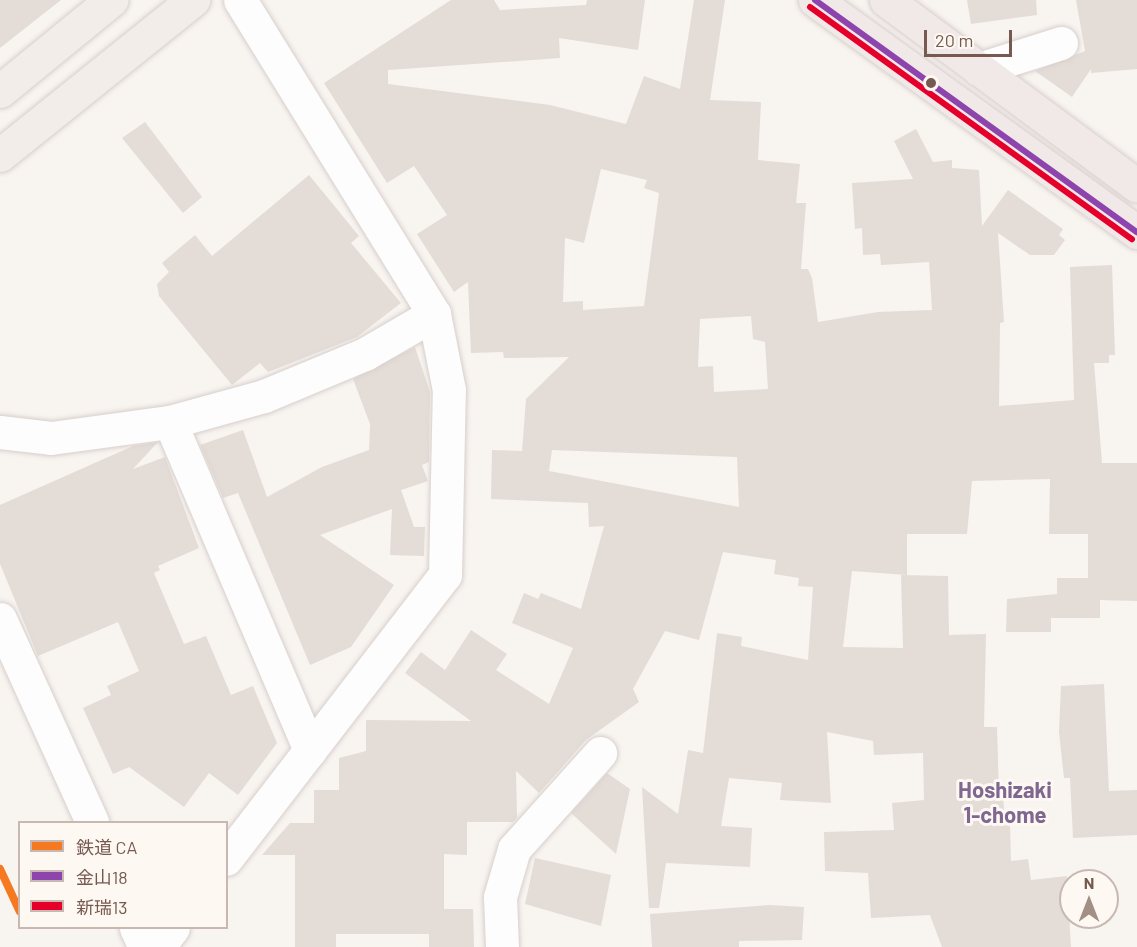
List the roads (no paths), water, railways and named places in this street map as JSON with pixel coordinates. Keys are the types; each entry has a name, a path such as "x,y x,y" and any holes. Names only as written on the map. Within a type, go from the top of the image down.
{"highway":[{"path":"815,0 1137,232"},
{"path":"886,0 1137,186"}],"main road":[{"path":"0,91 111,0"},
{"path":"0,155 193,0"}],"street":[{"path":"228,856 445,575 449,390 434,314 240,0"},
{"path":"979,69 1061,43"},
{"path":"0,432 51,438 170,422 264,396 365,354 434,314"},
{"path":"170,422 310,750"},
{"path":"0,619 92,821"},
{"path":"502,947 500,897 514,849 600,753"},
{"path":"137,929 145,947"},
{"path":"158,947 172,929"}],"rail line":[{"name":"CA","path":"0,869 18,908"}],"district":[{"name":"Hoshizaki 1-chome","path":"1005,802"}]}
